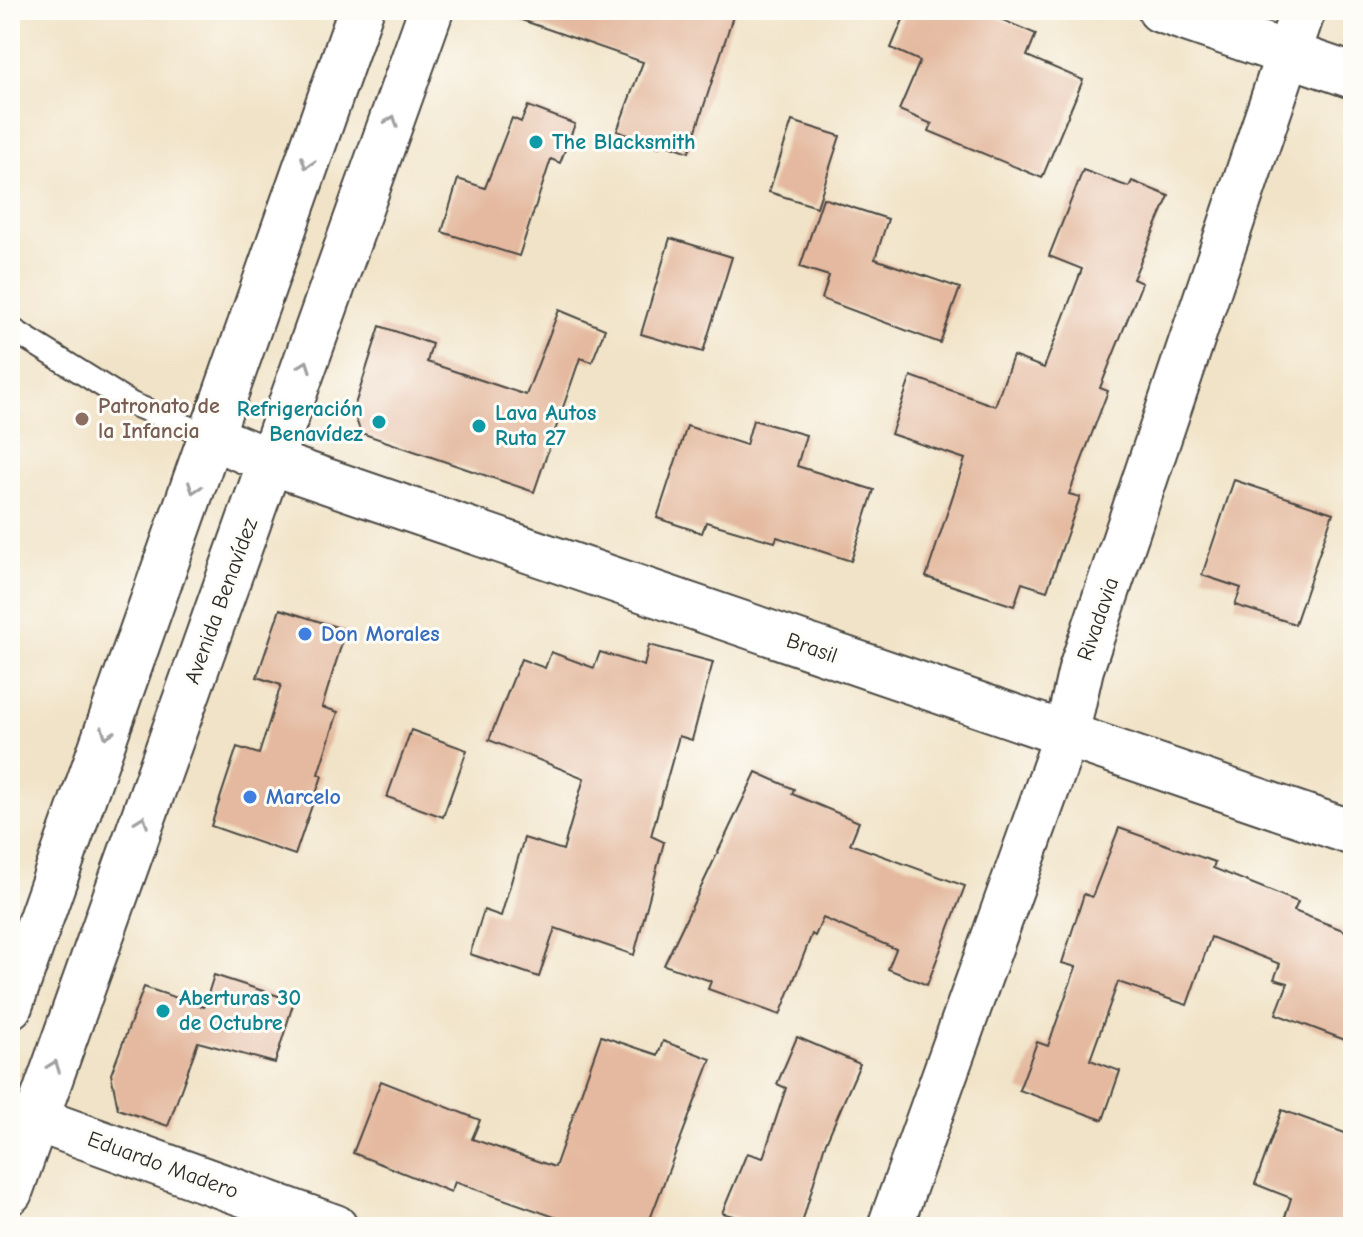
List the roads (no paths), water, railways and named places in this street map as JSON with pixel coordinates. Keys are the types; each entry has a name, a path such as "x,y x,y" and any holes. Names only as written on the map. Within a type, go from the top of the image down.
{"street":[{"path":"10,1006 361,10"},
{"name":"Avenida Benavídez","path":"10,1192 431,10"},
{"path":"1160,10 1353,76"},
{"name":"Rivadavia","path":"890,1227 1066,736 1081,669 1303,10"},
{"name":"Brasil","path":"212,437 271,462 1353,833"},
{"name":"Eduardo Madero","path":"35,1119 335,1227"}],"lane":[{"path":"10,328 132,404 212,437"}],"place":[{"name":"The Blacksmith","path":"536,142"},
{"name":"Patronato de la Infancia","path":"82,419"},
{"name":"Refrigeración Benavídez","path":"379,422"},
{"name":"Lava Autos Ruta 27","path":"479,426"},
{"name":"Don Morales","path":"305,634"},
{"name":"Marcelo","path":"250,797"},
{"name":"Aberturas 30 de Octubre","path":"163,1011"}]}
